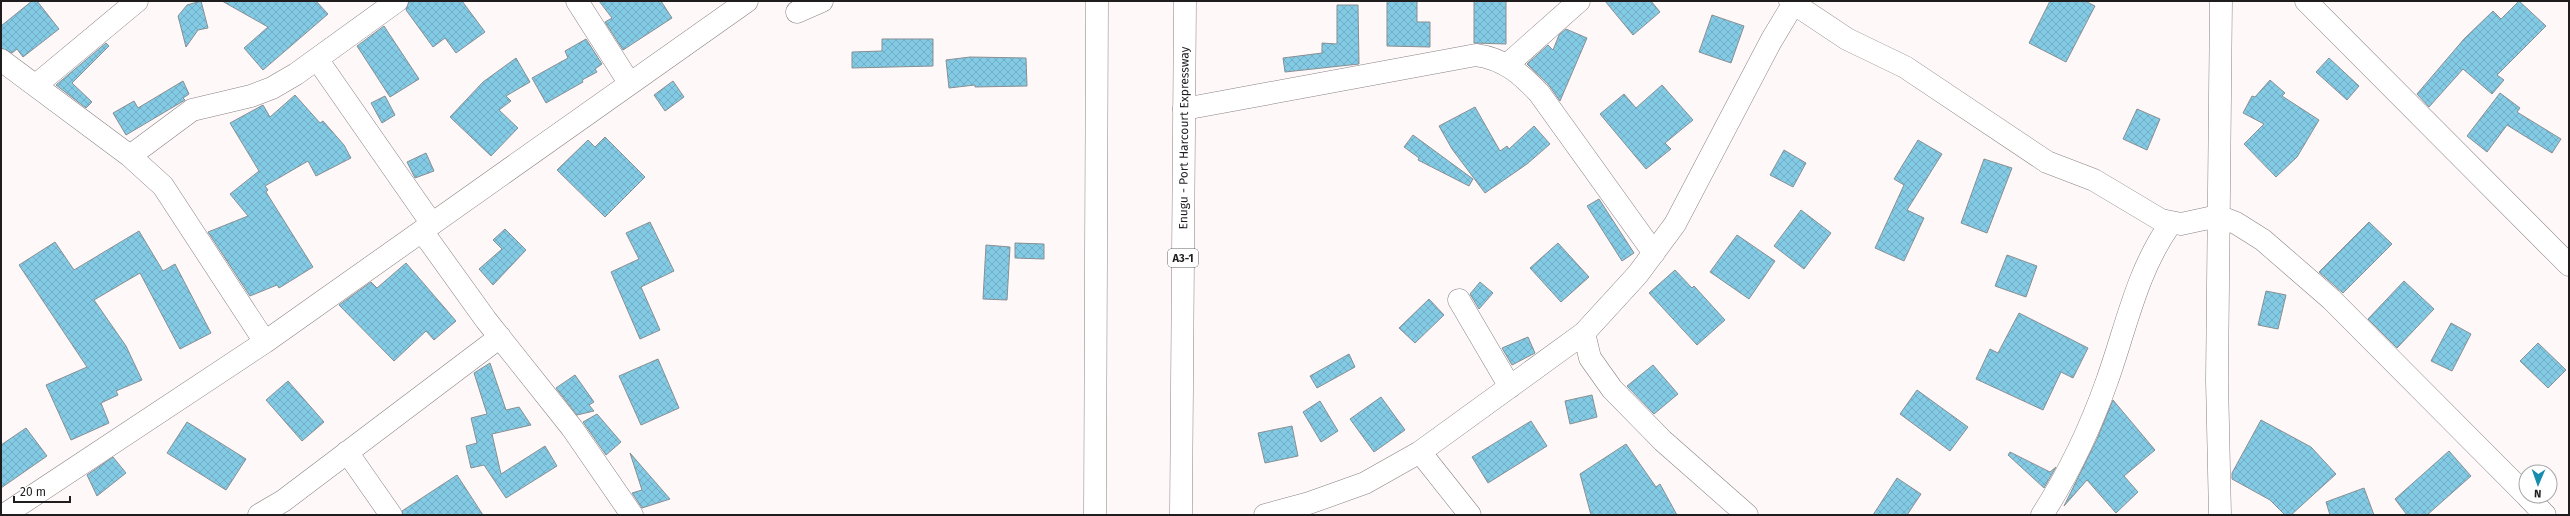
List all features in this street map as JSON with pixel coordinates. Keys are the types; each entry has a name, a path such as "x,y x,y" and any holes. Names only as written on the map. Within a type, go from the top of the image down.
{"main road":[{"path":"36,85 137,1"},
{"path":"130,156 192,110 222,104 272,88 317,59 397,1"},
{"path":"576,1 630,84"},
{"path":"4,515 265,342 747,1"},
{"path":"797,12 822,1"},
{"path":"1095,515 1097,1"},
{"name":"Enugu - Port Harcourt Expressway","path":"1181,515 1185,1"},
{"path":"1508,64 1580,1"},
{"path":"2220,515 2217,380 2221,1"},
{"path":"2306,1 2569,265"},
{"path":"1265,515 1309,503 1365,483 1420,452 1584,333 1638,274 1675,224 1793,2 1847,39 1905,67 2047,162 2094,180 2121,194 2161,220 2182,224 2218,216 2236,223 2263,240 2331,299 2518,486"},
{"path":"1184,109 1476,55 1493,57 1508,64 1521,74 1539,93 1654,253"},
{"path":"317,59 500,337 572,428 632,515"},
{"path":"1,60 130,156 163,186 265,342"},
{"path":"2042,515 2062,484 2078,452 2107,382 2135,294 2151,255 2171,223"},
{"path":"1459,300 1510,387"},
{"path":"1584,333 1590,358 1612,389 1662,441 1747,515"},
{"path":"259,515 283,501 500,337"},
{"path":"347,452 391,515"},
{"path":"1420,452 1470,515"},
{"path":"2535,504 2545,515"}],"building":[{"path":"32,1 37,1 59,29 23,57 17,49 12,53 1,48 1,26"},
{"path":"201,1 208,28 198,30 186,47 178,16 187,5"},
{"path":"222,1 316,1 328,14 263,70 244,48 268,27"},
{"path":"409,1 462,1 485,32 456,53 445,38 433,47 406,10"},
{"path":"599,1 661,1 672,18 623,50 605,22 612,18"},
{"path":"1387,1 1417,1 1417,22 1430,22 1430,47 1387,46"},
{"path":"1474,1 1506,1 1506,44 1474,43"},
{"path":"1605,1 1651,1 1660,12 1633,35"},
{"path":"2050,1 2085,1 2095,6 2066,62 2029,43"},
{"path":"2519,1 2546,26 2497,75 2504,80 2492,94 2463,69 2429,107 2417,94 2464,39 2493,11 2501,19"},
{"path":"1337,5 1358,5 1359,64 1285,72 1283,58 1322,53 1322,43 1337,44"},
{"path":"1712,15 1744,26 1731,63 1699,52"},
{"path":"384,26 419,79 390,97 357,46"},
{"path":"1566,29 1587,38 1560,101 1548,84 1527,64 1548,45 1553,50 1559,35"},
{"path":"586,39 602,64 595,69 597,72 582,80 583,82 546,103 532,78 568,58 565,51"},
{"path":"882,39 933,39 933,66 852,68 852,52 882,51"},
{"path":"106,43 109,46 72,83 92,102 86,108 56,85"},
{"path":"970,57 1026,58 1027,86 975,87 975,85 949,88 946,60"},
{"path":"516,58 530,82 506,96 511,101 499,110 518,128 491,156 450,117 483,82"},
{"path":"2329,58 2359,86 2347,100 2316,72"},
{"path":"2270,80 2285,93 2282,96 2319,120 2297,157 2276,177 2244,144 2264,124 2243,113 2252,96 2255,97"},
{"path":"183,81 189,94 183,98 185,100 126,135 113,113 134,101 138,108"},
{"path":"673,81 684,97 665,111 654,95"},
{"path":"1662,85 1693,120 1665,143 1671,149 1646,169 1600,114 1624,94 1636,108"},
{"path":"2500,93 2520,108 2517,112 2561,139 2552,153 2507,125 2487,152 2467,136"},
{"path":"295,95 320,123 323,121 344,145 351,158 316,176 308,161 265,186 268,190 266,192 313,267 279,288 277,285 250,296 208,232 248,216 230,194 259,171 230,123 263,105 270,117"},
{"path":"385,96 395,115 382,123 371,103"},
{"path":"1475,107 1500,151 1507,146 1509,149 1534,126 1550,144 1527,164 1485,193 1452,149 1439,126"},
{"path":"2137,109 2160,119 2147,150 2123,139"},
{"path":"1413,135 1473,179 1469,186 1418,160 1419,158 1404,147"},
{"path":"605,137 645,177 605,217 557,170 588,140 595,147"},
{"path":"1918,140 1942,154 1907,210 1924,218 1904,261 1875,248 1904,185 1894,179"},
{"path":"1784,150 1806,163 1793,187 1770,175"},
{"path":"426,153 434,171 415,178 407,162"},
{"path":"1984,159 2012,168 1987,233 1961,223"},
{"path":"1599,199 1634,253 1622,261 1587,206"},
{"path":"1801,210 1831,233 1804,269 1774,246"},
{"path":"650,222 674,271 641,287 660,330 640,339 611,272 639,259 626,233"},
{"path":"2369,222 2392,244 2343,293 2319,272"},
{"path":"505,229 526,250 493,285 479,269 502,249 493,240"},
{"path":"139,231 163,271 175,264 211,333 180,349 140,273 94,300 126,346 142,380 116,391 118,395 101,403 109,423 71,440 46,385 87,367 19,265 55,242 74,270"},
{"path":"1737,235 1775,261 1749,299 1710,272"},
{"path":"1015,243 1044,244 1044,259 1015,258"},
{"path":"1558,243 1589,277 1561,302 1530,268"},
{"path":"986,245 1010,247 1007,300 983,299"},
{"path":"2007,255 2037,266 2026,297 1995,286"},
{"path":"406,263 456,321 434,340 426,331 394,361 339,305 371,282 377,288"},
{"path":"1675,270 1692,288 1694,286 1725,320 1697,345 1649,293"},
{"path":"2404,281 2434,309 2397,348 2368,319"},
{"path":"1480,282 1493,293 1479,309 1470,294"},
{"path":"2266,291 2286,295 2278,329 2258,325"},
{"path":"1429,299 1444,315 1415,343 1399,328"},
{"path":"2019,313 2088,348 2073,378 2061,372 2043,410 1976,379 1990,349 1998,353"},
{"path":"2451,323 2471,334 2452,371 2431,361"},
{"path":"1528,337 1535,353 1512,365 1502,348"},
{"path":"2538,343 2566,370 2548,388 2520,361"},
{"path":"1349,354 1355,367 1317,388 1310,376"},
{"path":"658,359 679,408 641,425 619,376"},
{"path":"490,363 506,410 519,407 531,425 492,434 501,474 545,446 557,466 506,498 484,465 471,468 466,446 477,443 471,418 487,414 474,373"},
{"path":"1653,365 1678,394 1654,414 1627,386"},
{"path":"575,375 594,402 589,405 594,411 577,415 556,388"},
{"path":"288,381 324,422 302,441 266,400"},
{"path":"1917,390 1968,427 1950,451 1900,414"},
{"path":"1592,395 1597,417 1570,424 1565,401"},
{"path":"1381,397 1405,430 1374,452 1350,419"},
{"path":"2113,400 2155,450 2124,476 2138,492 2116,513 2087,480 2064,506 2097,439"},
{"path":"1320,401 1338,431 1321,442 1303,412"},
{"path":"597,414 621,442 606,455 583,422"},
{"path":"2261,420 2311,447 2336,474 2291,515 2285,515 2270,500 2232,479 2232,473"},
{"path":"1531,421 1547,446 1488,483 1472,457"},
{"path":"187,422 246,459 226,490 167,453"},
{"path":"1292,426 1298,456 1265,463 1258,433"},
{"path":"26,428 47,456 1,488 1,445"},
{"path":"1626,444 1656,487 1660,484 1677,515 1591,515 1580,474"},
{"path":"2449,451 2471,476 2427,515 2407,515 2395,499"},
{"path":"2010,452 2050,472 2056,467 2044,488 2008,455"},
{"path":"630,453 670,499 642,508 632,493 642,490"},
{"path":"113,457 126,473 97,496 87,475"},
{"path":"457,475 483,515 403,515 402,511"},
{"path":"1897,478 1921,494 1907,515 1873,515"},
{"path":"2364,488 2374,515 2330,515 2326,502"}]}
